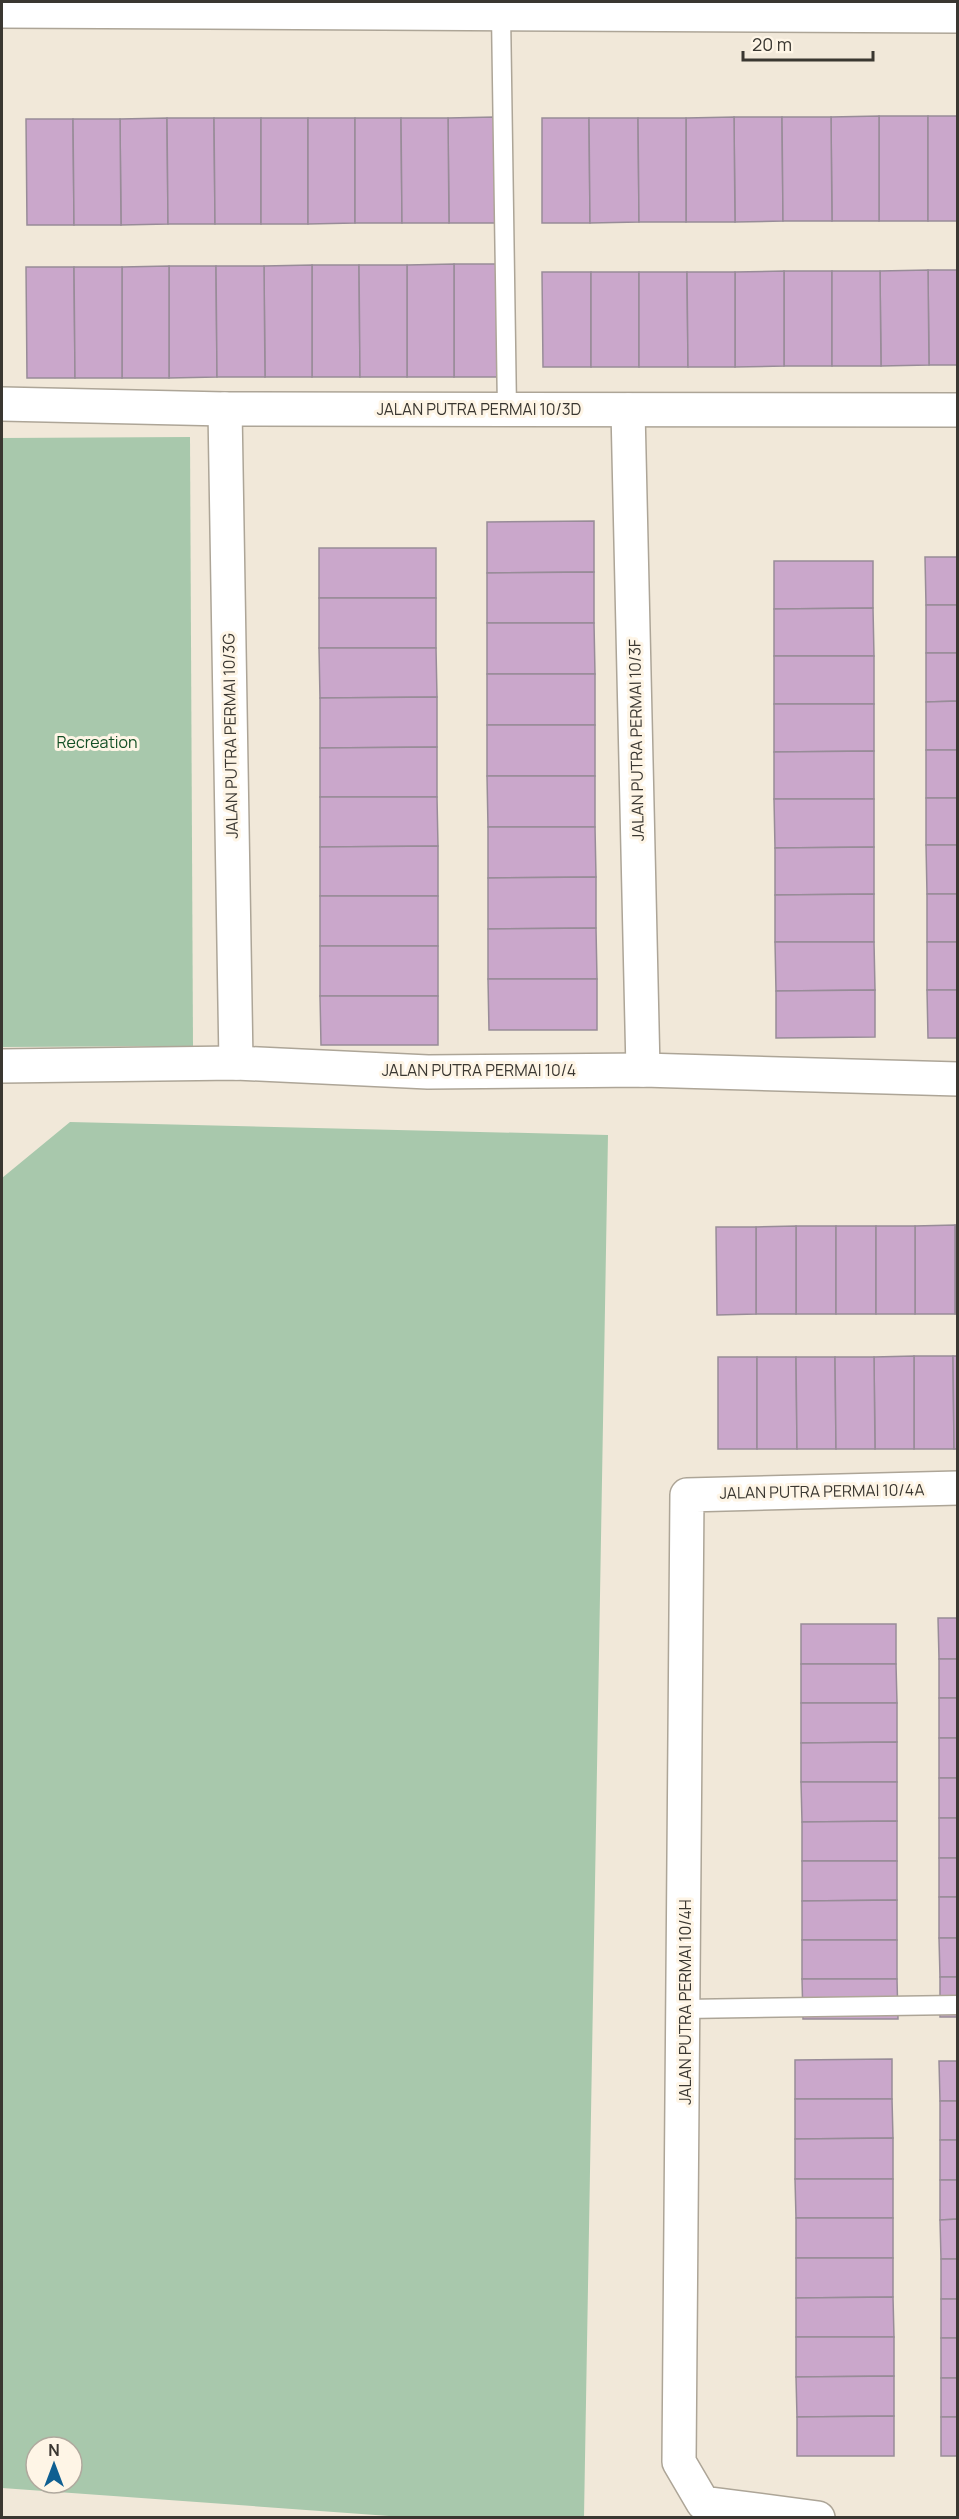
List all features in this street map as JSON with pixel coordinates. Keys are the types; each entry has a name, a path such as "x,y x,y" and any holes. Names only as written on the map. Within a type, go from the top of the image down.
{"street":[{"path":"2,11 352,8 501,13 957,16"},
{"name":"JALAN PUTRA PERMAI 10/3D","path":"2,404 225,409 957,410"},
{"name":"JALAN PUTRA PERMAI 10/3G","path":"225,409 236,1063"},
{"name":"JALAN PUTRA PERMAI 10/3F","path":"628,410 643,1070"},
{"name":"JALAN PUTRA PERMAI 10/4","path":"2,1066 236,1063 428,1072 643,1070 957,1079"},
{"name":"JALAN PUTRA PERMAI 10/4A","path":"687,1495 957,1488"},
{"name":"JALAN PUTRA PERMAI 10/4H","path":"687,1495 685,2009 679,2462 703,2503 818,2517"}],"lane":[{"path":"501,13 507,410"},
{"path":"685,2009 957,2005"}],"green space":[{"name":"Recreation","path":"190,437 193,1046 2,1047 2,438"},
{"path":"70,1122 608,1135 584,2517 403,2517 84,2494 84,2435 24,2435 24,2490 2,2488 2,1178"}],"building":[{"path":"879,116 928,116 928,221 879,221"},
{"path":"879,116 879,221 832,221 831,117"},
{"path":"928,116 958,116 958,221 928,221"},
{"path":"495,117 496,223 449,223 448,118"},
{"path":"734,117 782,117 783,221 735,222"},
{"path":"734,117 735,222 686,222 686,118"},
{"path":"782,117 831,117 832,221 783,221"},
{"path":"167,118 168,224 121,225 120,119"},
{"path":"167,118 214,118 215,224 168,224"},
{"path":"214,118 261,118 261,224 215,224"},
{"path":"261,118 308,118 308,224 261,224"},
{"path":"308,118 355,118 355,223 308,224"},
{"path":"355,118 401,118 402,223 355,223"},
{"path":"401,118 448,118 449,223 402,223"},
{"path":"542,118 589,118 590,223 542,223"},
{"path":"589,118 638,118 639,222 590,223"},
{"path":"638,118 686,118 686,222 639,222"},
{"path":"26,119 73,119 74,225 27,225"},
{"path":"73,119 120,119 121,225 74,225"},
{"path":"454,264 501,264 502,377 454,377"},
{"path":"454,264 454,377 407,377 407,265"},
{"path":"312,265 359,265 360,377 312,377"},
{"path":"312,265 312,377 265,377 264,266"},
{"path":"359,265 407,265 407,377 360,377"},
{"path":"169,266 216,266 217,377 169,378"},
{"path":"169,266 169,378 122,378 122,267"},
{"path":"216,266 264,266 265,377 217,377"},
{"path":"26,267 74,267 75,378 27,378"},
{"path":"74,267 122,267 122,378 75,378"},
{"path":"928,270 958,270 958,365 929,365"},
{"path":"928,270 929,365 881,366 880,271"},
{"path":"784,271 832,271 832,366 784,366"},
{"path":"784,271 784,366 735,367 735,272"},
{"path":"832,271 880,271 881,366 832,366"},
{"path":"542,272 591,272 591,367 543,367"},
{"path":"591,272 639,272 639,367 591,367"},
{"path":"639,272 687,272 688,367 639,367"},
{"path":"687,272 735,272 735,367 688,367"},
{"path":"594,521 594,572 487,573 487,522"},
{"path":"319,548 436,548 436,598 319,598"},
{"path":"925,557 958,557 958,605 926,605"},
{"path":"774,561 873,561 873,608 774,609"},
{"path":"594,572 594,623 487,623 487,573"},
{"path":"319,598 436,598 436,648 319,648"},
{"path":"926,605 958,605 958,653 926,653"},
{"path":"873,608 874,656 774,656 774,609"},
{"path":"487,623 594,623 595,674 487,674"},
{"path":"319,648 436,648 437,697 320,698"},
{"path":"926,653 958,653 958,701 926,702"},
{"path":"774,656 874,656 874,704 774,704"},
{"path":"487,674 595,674 595,725 487,725"},
{"path":"437,697 437,747 320,748 320,698"},
{"path":"958,701 958,750 926,750 926,702"},
{"path":"774,704 874,704 874,751 774,752"},
{"path":"487,725 595,725 595,776 487,776"},
{"path":"437,747 437,797 320,797 320,748"},
{"path":"926,750 958,750 958,798 926,798"},
{"path":"874,751 874,799 774,799 774,752"},
{"path":"487,776 595,776 595,827 488,827"},
{"path":"320,797 437,797 438,846 320,847"},
{"path":"926,798 958,798 958,845 926,845"},
{"path":"774,799 874,799 874,847 775,848"},
{"path":"488,827 595,827 596,877 488,878"},
{"path":"926,845 958,845 958,894 927,894"},
{"path":"438,846 438,896 320,896 320,847"},
{"path":"874,847 874,894 775,895 775,848"},
{"path":"596,877 596,928 488,929 488,878"},
{"path":"874,894 874,942 775,942 775,895"},
{"path":"927,894 958,894 958,942 927,942"},
{"path":"320,896 438,896 438,946 320,946"},
{"path":"596,928 597,979 488,979 488,929"},
{"path":"775,942 874,942 875,990 776,991"},
{"path":"927,942 958,942 958,990 927,990"},
{"path":"320,946 438,946 438,996 320,996"},
{"path":"488,979 597,979 597,1030 489,1030"},
{"path":"875,990 875,1037 776,1038 776,991"},
{"path":"927,990 958,990 958,1038 928,1038"},
{"path":"320,996 438,996 438,1045 321,1045"},
{"path":"955,1225 958,1225 958,1314 955,1314"},
{"path":"955,1225 955,1314 915,1314 915,1226"},
{"path":"796,1226 836,1226 836,1314 796,1314"},
{"path":"796,1226 796,1314 756,1314 756,1227"},
{"path":"836,1226 876,1226 876,1314 836,1314"},
{"path":"876,1226 915,1226 915,1314 876,1314"},
{"path":"716,1227 756,1227 756,1314 717,1315"},
{"path":"914,1356 953,1356 954,1449 914,1449"},
{"path":"914,1356 914,1449 875,1449 874,1357"},
{"path":"953,1356 958,1356 958,1449 954,1449"},
{"path":"718,1357 757,1357 757,1449 718,1449"},
{"path":"757,1357 796,1357 797,1449 757,1449"},
{"path":"796,1357 835,1357 836,1449 797,1449"},
{"path":"835,1357 874,1357 875,1449 836,1449"},
{"path":"938,1618 958,1618 958,1659 939,1659"},
{"path":"801,1624 896,1624 896,1664 801,1664"},
{"path":"939,1659 958,1659 958,1698 939,1698"},
{"path":"801,1664 896,1664 897,1703 801,1703"},
{"path":"939,1698 958,1698 958,1738 939,1738"},
{"path":"801,1703 897,1703 897,1742 801,1743"},
{"path":"939,1738 958,1738 958,1778 939,1778"},
{"path":"897,1742 897,1782 801,1782 801,1743"},
{"path":"939,1778 958,1778 958,1818 939,1818"},
{"path":"801,1782 897,1782 897,1821 802,1822"},
{"path":"939,1818 958,1818 958,1858 939,1858"},
{"path":"897,1821 897,1861 802,1861 802,1822"},
{"path":"939,1858 958,1858 958,1897 939,1897"},
{"path":"802,1861 897,1861 897,1900 802,1901"},
{"path":"939,1897 958,1897 958,1938 939,1938"},
{"path":"897,1900 897,1940 802,1940 802,1901"},
{"path":"939,1938 958,1938 958,1977 940,1977"},
{"path":"802,1940 897,1940 897,1979 802,1979"},
{"path":"940,1977 958,1977 958,2017 940,2017"},
{"path":"802,1979 897,1979 898,2019 803,2019"},
{"path":"892,2059 892,2099 795,2099 795,2060"},
{"path":"939,2061 958,2061 958,2101 940,2101"},
{"path":"795,2099 892,2099 893,2138 795,2139"},
{"path":"940,2101 958,2101 958,2140 940,2140"},
{"path":"893,2138 893,2179 795,2179 795,2139"},
{"path":"940,2140 958,2140 958,2180 940,2180"},
{"path":"795,2179 893,2179 893,2218 796,2218"},
{"path":"940,2180 958,2180 958,2219 940,2220"},
{"path":"796,2218 893,2218 893,2258 796,2258"},
{"path":"958,2219 958,2259 941,2259 940,2220"},
{"path":"796,2258 893,2258 893,2297 796,2298"},
{"path":"941,2259 958,2259 958,2299 941,2299"},
{"path":"893,2297 894,2337 796,2337 796,2298"},
{"path":"941,2299 958,2299 958,2338 941,2338"},
{"path":"796,2337 894,2337 894,2376 796,2377"},
{"path":"941,2338 958,2338 958,2378 941,2378"},
{"path":"894,2376 894,2416 797,2417 796,2377"},
{"path":"941,2378 958,2378 958,2417 941,2417"},
{"path":"894,2416 894,2456 797,2456 797,2417"},
{"path":"941,2417 958,2417 958,2456 941,2456"}]}
